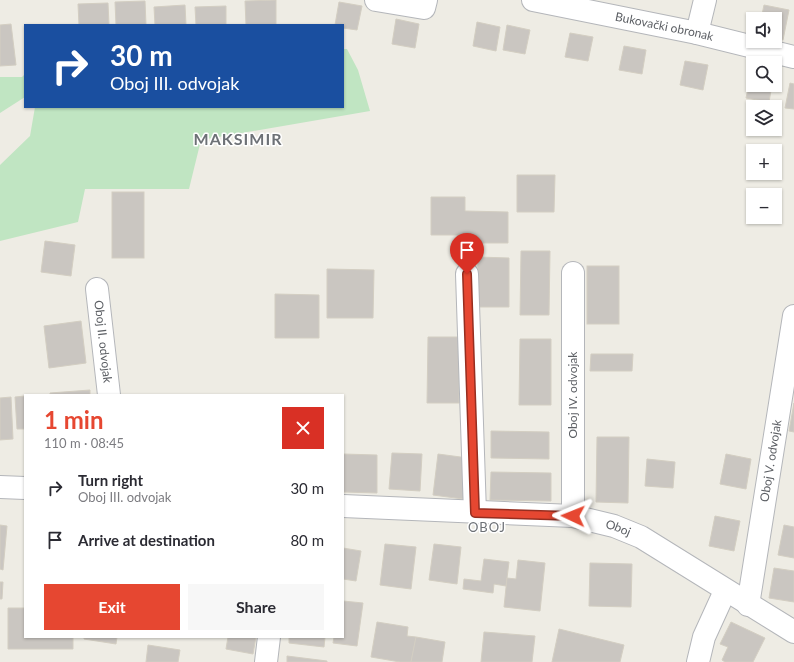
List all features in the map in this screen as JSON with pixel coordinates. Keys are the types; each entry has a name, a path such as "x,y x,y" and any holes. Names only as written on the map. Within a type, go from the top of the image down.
{"street":[{"path":"376,0 424,8 426,0"},
{"name":"Bukovački obronak","path":"533,0 605,7 697,33 794,57"},
{"path":"697,33 705,0"},
{"name":"Oboj IV. odvojak","path":"573,273 573,516"},
{"path":"467,274 475,513"},
{"name":"Oboj II. odvojak","path":"97,289 109,394"},
{"name":"Oboj V. odvojak","path":"748,605 794,316"},
{"path":"0,487 24,488"},
{"name":"Oboj","path":"344,506 475,513 573,516 614,526 641,537 725,591 794,632"},
{"path":"698,662 704,637 725,591"},
{"path":"266,662 270,638"}],"green space":[{"path":"344,49 347,49 358,70 370,111 201,140 189,189 85,189 78,222 0,241 0,165 30,136 35,108 344,108"},
{"path":"24,75 24,98 0,113 0,77 22,77"}],"building":[{"path":"276,0 276,24 246,24 245,1"},
{"path":"145,1 146,24 116,24 115,2"},
{"path":"339,2 362,6 357,30 344,28 344,24 335,24"},
{"path":"108,3 109,24 79,24 78,4"},
{"path":"185,5 186,24 155,24 154,7"},
{"path":"764,5 789,10 783,40 782,12 762,12"},
{"path":"226,6 226,24 196,24 195,7"},
{"path":"396,19 419,24 415,48 392,44"},
{"path":"477,22 500,27 496,51 473,46"},
{"path":"11,24 16,65 0,66 0,25"},
{"path":"507,25 530,30 525,54 503,50"},
{"path":"570,33 593,37 588,61 565,57"},
{"path":"624,46 646,50 642,74 619,70"},
{"path":"685,61 708,65 703,90 680,85"},
{"path":"790,83 794,84 794,109 785,108"},
{"path":"747,92 771,92 769,100 746,98"},
{"path":"517,175 555,175 554,212 517,212"},
{"path":"112,192 144,192 144,258 112,258"},
{"path":"431,197 465,197 465,211 508,212 508,243 461,243 461,235 431,235"},
{"path":"45,241 75,245 71,276 41,272"},
{"path":"521,251 550,251 549,315 520,315"},
{"path":"478,257 509,258 509,307 477,307"},
{"path":"587,266 619,266 619,324 587,324"},
{"path":"327,269 374,270 373,318 327,318"},
{"path":"275,294 319,295 319,338 275,338"},
{"path":"81,321 86,363 49,368 44,326"},
{"path":"428,337 459,337 459,403 427,403"},
{"path":"520,339 551,339 551,405 519,405"},
{"path":"591,354 633,354 632,371 590,371"},
{"path":"90,390 90,394 50,393"},
{"path":"24,396 24,429 17,429 15,397"},
{"path":"11,397 13,439 0,440 0,398"},
{"path":"794,403 794,432 789,431"},
{"path":"491,431 549,432 549,459 491,458"},
{"path":"597,437 629,437 628,503 596,502"},
{"path":"392,453 422,454 420,491 389,489"},
{"path":"344,454 377,455 377,493 344,492"},
{"path":"438,454 468,458 463,499 433,495"},
{"path":"726,454 751,459 746,489 720,484"},
{"path":"647,459 675,462 673,488 645,486"},
{"path":"491,472 551,473 551,501 490,500"},
{"path":"715,516 740,521 734,551 709,546"},
{"path":"0,525 7,526 3,570 0,569"},
{"path":"784,525 794,527 794,558 778,555"},
{"path":"385,544 416,547 411,589 380,585"},
{"path":"434,544 461,547 457,584 429,580"},
{"path":"344,548 361,551 356,581 344,579"},
{"path":"484,559 509,562 506,586 494,584 493,593 463,589 464,579 481,581"},
{"path":"518,560 545,563 540,611 504,607 507,578 516,579"},
{"path":"590,563 632,564 631,607 589,606"},
{"path":"774,568 794,571 794,602 769,598"},
{"path":"0,582 3,582 2,599 0,599"},
{"path":"344,601 363,603 357,646 333,643 334,638 344,638"},
{"path":"8,608 24,608 24,638 73,638 73,649 8,649"},
{"path":"377,622 408,627 407,636 416,637 411,662 400,662 371,657"},
{"path":"731,622 765,638 753,662 725,662 722,660 728,647 720,644"},
{"path":"559,629 624,645 620,662 552,662"},
{"path":"484,632 535,636 532,662 481,662"},
{"path":"416,637 445,642 442,662 411,662"},
{"path":"84,638 117,638 116,644"},
{"path":"228,638 256,638 253,654 226,649"},
{"path":"289,638 325,638 324,647 289,643"},
{"path":"148,645 180,650 178,662 146,662"},
{"path":"287,656 327,661 327,662 287,662"}],"district":[{"name":"MAKSIMIR","path":"238,139"},
{"name":"OBOJ","path":"487,527"}],"route":[{"path":"467,274 475,513 573,516"}]}
